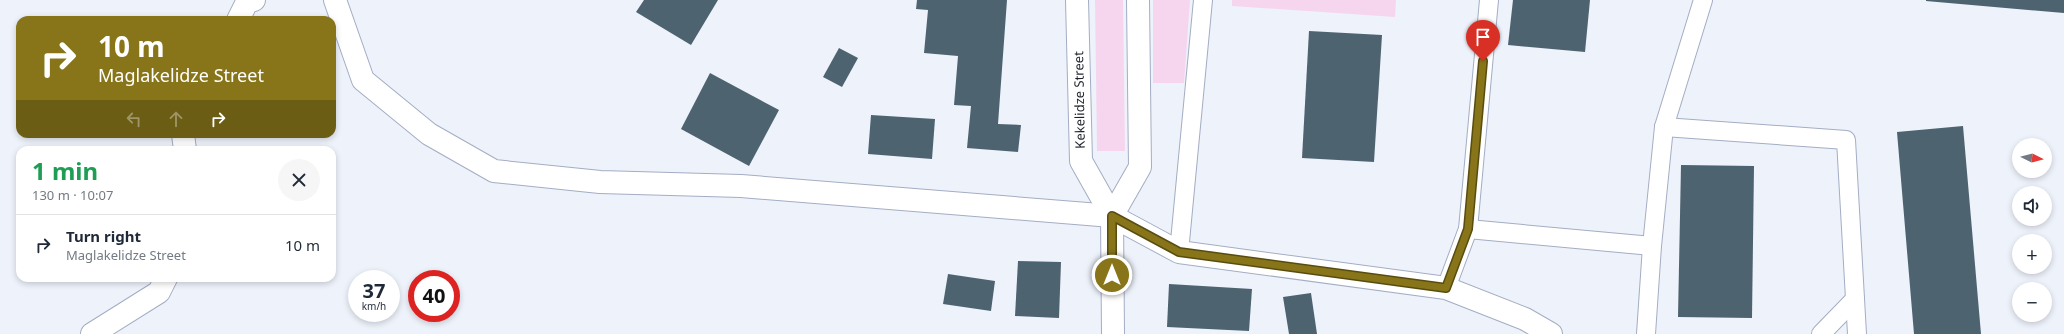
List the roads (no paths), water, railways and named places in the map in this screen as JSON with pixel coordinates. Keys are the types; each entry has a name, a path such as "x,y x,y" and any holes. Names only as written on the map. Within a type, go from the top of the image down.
{"street":[{"path":"240,16 247,2 254,0"},
{"path":"335,0 363,80 429,134 494,171 600,182 740,186 1112,216 1179,252 1446,288 1525,319 1551,334"},
{"name":"Kekelidze Street","path":"1077,0 1081,161 1112,216 1112,334"},
{"name":"Kekelidze Street","path":"1112,216 1140,167 1138,0"},
{"path":"92,334 160,292 164,282"}],"lane":[{"path":"1179,252 1203,0"},
{"path":"1446,288 1468,229 1489,0"},
{"path":"1646,334 1652,246 1664,127 1703,0"},
{"path":"1664,127 1846,140 1857,334"},
{"path":"1468,229 1652,246"},
{"path":"1821,334 1855,299"}]}
